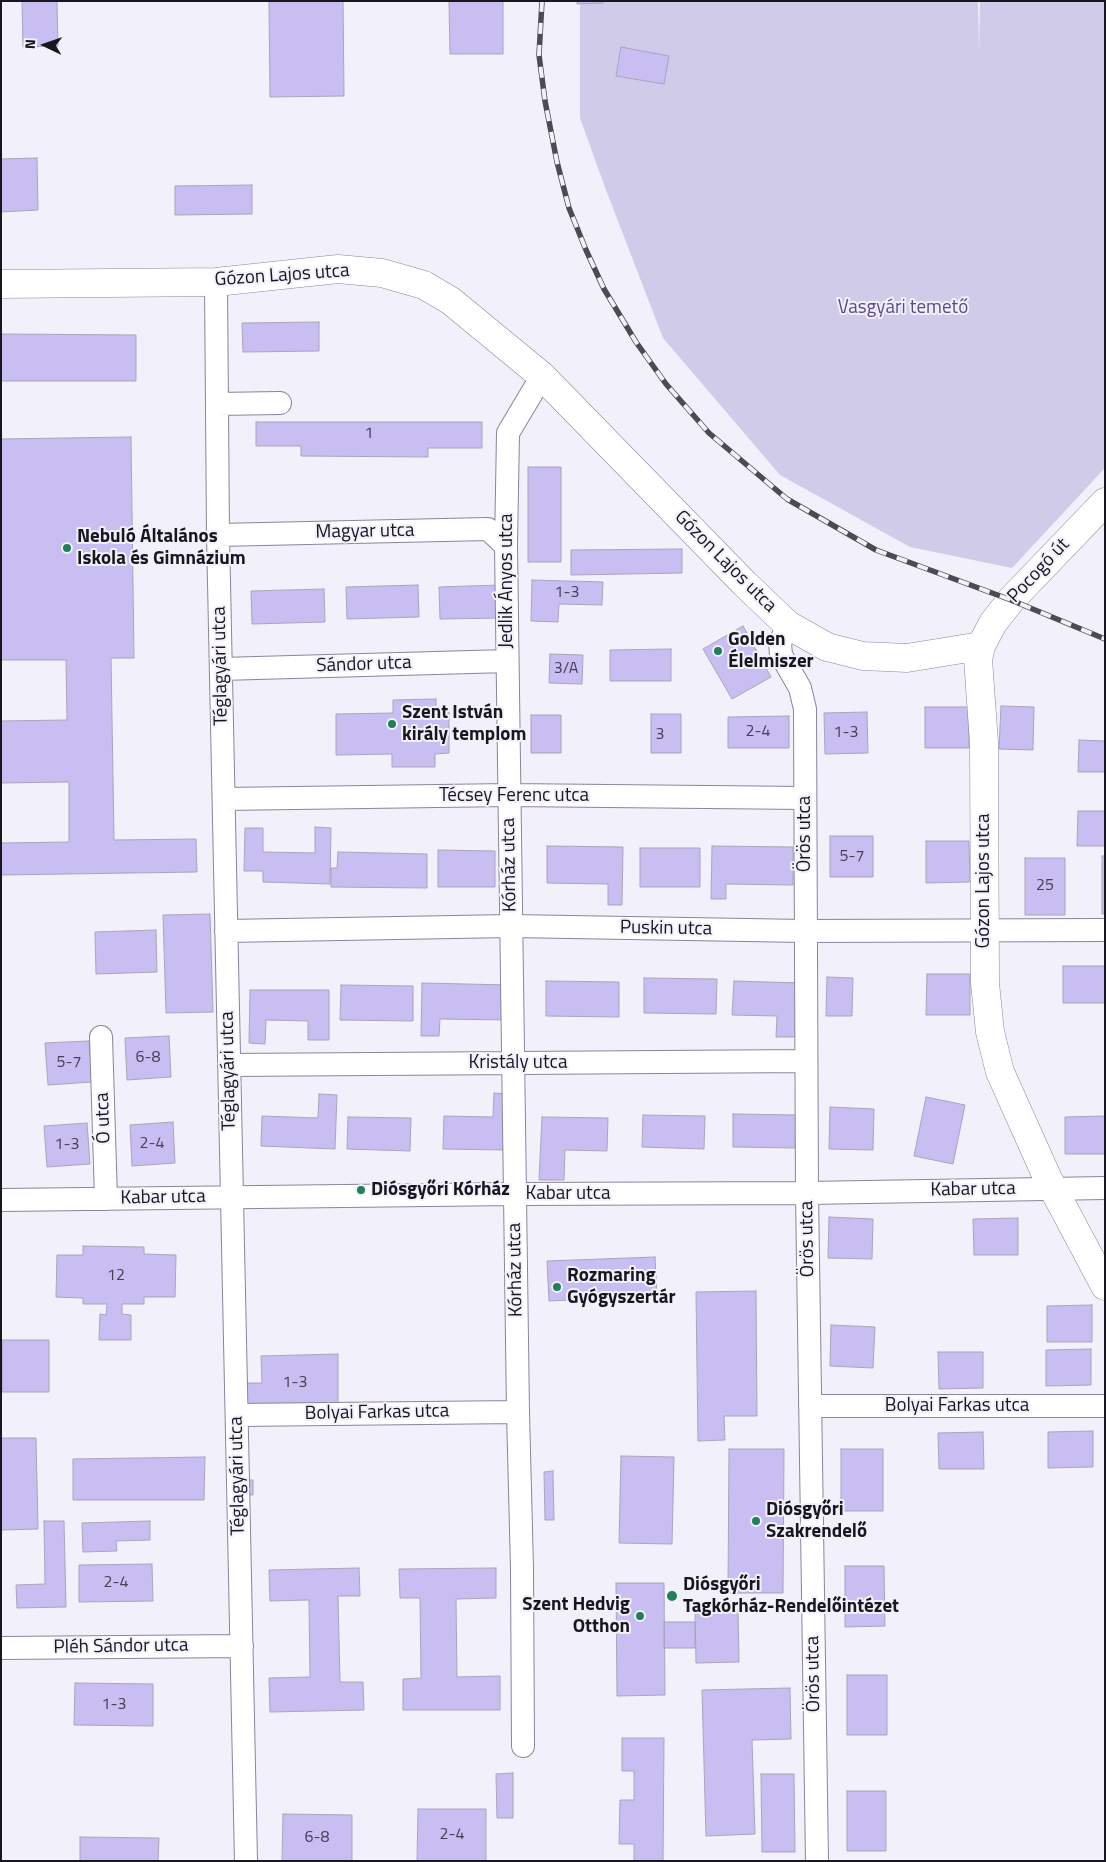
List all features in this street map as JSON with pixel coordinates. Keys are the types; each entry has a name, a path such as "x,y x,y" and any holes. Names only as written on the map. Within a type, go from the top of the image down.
{"street":[{"name":"Gózon Lajos utca","path":"1,284 216,282 338,269 382,273 424,285 451,301 542,376 744,584 788,625 827,647 863,656 907,658 981,646 978,659 978,679 984,743 984,983 990,1032 1000,1072 1052,1188 1105,1286"},
{"name":"Téglagyári utca","path":"216,282 218,535 246,1861"},
{"name":"Jedlik Ányos utca","path":"509,795 506,546 508,433 542,376"},
{"path":"217,404 280,403"},
{"name":"Pocogó út","path":"981,646 993,623 1011,600 1105,502"},
{"name":"Magyar utca","path":"218,535 488,529 506,546"},
{"name":"Örös utca","path":"788,625 780,643 781,654 800,688 805,709 807,1194 817,1861"},
{"name":"Sándor utca","path":"221,669 507,661"},
{"name":"Técsey Ferenc utca","path":"224,799 509,795 805,798"},
{"name":"Kórház utca","path":"509,795 522,1568 523,1746"},
{"name":"Puskin utca","path":"226,931 511,926 805,931 1105,930"},
{"name":"Ó utca","path":"102,1038 106,1199"},
{"name":"Kristály utca","path":"229,1065 806,1061"},
{"name":"Kabar utca","path":"1,1200 515,1194 807,1194 1105,1188"},
{"name":"Bolyai Farkas utca","path":"810,1406 1105,1406"},
{"name":"Bolyai Farkas utca","path":"236,1415 518,1412"},
{"name":"Pléh Sándor utca","path":"1,1648 242,1646"}],"green space":[{"name":"Vasgyári temető","path":"580,1 978,1 979,54 980,1 1105,1 1105,468 1012,568 910,547 780,475 663,338 580,118"}],"building":[{"path":"22,1 57,1 58,46 23,47"},
{"path":"269,1 343,1 344,96 270,97"},
{"path":"449,1 503,1 503,54 450,54"},
{"path":"577,1 603,1 603,3 577,4"},
{"path":"621,47 669,56 664,84 616,76"},
{"path":"37,158 38,210 1,212 1,159"},
{"path":"252,185 252,214 175,215 175,186"},
{"path":"319,322 319,351 243,352 242,323"},
{"path":"1,334 136,335 136,381 1,381"},
{"path":"256,422 482,422 482,448 428,448 428,457 301,456 301,446 256,446"},
{"name":"Nebuló Általános Iskola és Gimnázium","path":"131,437 134,658 111,658 114,840 196,839 197,872 1,875 1,843 69,842 69,782 1,783 1,721 67,720 66,660 1,660 1,439"},
{"path":"528,467 561,467 561,562 528,562"},
{"path":"682,549 682,573 571,575 571,550"},
{"path":"532,580 603,582 602,605 559,604 558,622 531,621"},
{"path":"418,585 419,617 347,619 346,587"},
{"path":"500,585 501,618 440,619 439,587"},
{"path":"324,589 325,622 252,624 251,591"},
{"path":"743,626 771,677 732,699 703,649"},
{"path":"671,649 671,681 610,681 610,650"},
{"path":"550,654 583,655 582,684 549,683"},
{"name":"Szent István király templom","path":"436,699 436,713 449,712 449,753 435,754 435,767 392,767 392,754 336,755 336,714 393,713 393,700"},
{"path":"1001,706 1034,707 1033,750 999,749"},
{"path":"925,707 968,707 969,748 925,748"},
{"path":"867,712 868,753 825,754 824,713"},
{"path":"651,714 681,714 681,753 651,753"},
{"path":"531,715 561,715 561,753 531,753"},
{"path":"789,716 789,748 728,748 728,717"},
{"path":"1079,740 1105,741 1105,772 1078,772"},
{"path":"1078,811 1105,811 1105,846 1077,846"},
{"path":"315,827 331,828 330,884 263,882 263,871 244,871 245,828 263,828 263,852 315,853"},
{"path":"830,836 873,836 873,877 830,877"},
{"path":"926,841 969,841 970,882 926,883"},
{"path":"547,846 623,847 622,905 608,905 608,884 547,883"},
{"path":"712,846 793,847 793,885 726,884 726,899 711,899"},
{"path":"640,848 700,848 700,887 640,887"},
{"path":"438,850 495,851 495,887 438,887"},
{"path":"338,852 427,854 427,888 331,887 331,868 337,868"},
{"path":"1102,856 1105,856 1105,914 1102,914"},
{"path":"1025,858 1065,858 1065,915 1025,915"},
{"path":"210,914 213,1012 166,1013 163,915"},
{"path":"156,930 157,972 96,974 95,932"},
{"path":"1063,966 1105,966 1105,1003 1063,1003"},
{"path":"927,974 970,974 970,1015 926,1015"},
{"path":"827,977 853,978 852,1016 826,1016"},
{"path":"644,978 717,979 716,1014 644,1013"},
{"path":"546,981 619,982 619,1017 546,1016"},
{"path":"734,981 801,983 799,1037 776,1037 777,1016 732,1015"},
{"path":"422,983 509,985 508,1020 440,1019 439,1036 421,1036"},
{"path":"341,985 413,986 413,1021 340,1020"},
{"path":"250,990 329,990 329,1040 308,1040 308,1021 266,1020 265,1044 249,1043"},
{"path":"169,1036 171,1077 127,1080 125,1038"},
{"path":"89,1041 92,1082 48,1085 45,1043"},
{"path":"494,1093 508,1094 506,1150 443,1149 444,1116 493,1117"},
{"path":"319,1094 337,1095 335,1149 261,1146 262,1116 318,1118"},
{"path":"926,1097 965,1105 953,1164 914,1156"},
{"path":"830,1107 874,1109 873,1150 829,1149"},
{"path":"733,1114 796,1115 795,1148 733,1147"},
{"path":"643,1115 705,1116 704,1149 642,1147"},
{"path":"1105,1116 1105,1154 1065,1154 1065,1117"},
{"path":"348,1117 411,1118 410,1151 347,1149"},
{"path":"542,1117 608,1118 607,1151 565,1150 564,1180 539,1180"},
{"path":"173,1122 175,1163 132,1166 130,1125"},
{"path":"87,1123 90,1164 47,1167 44,1126"},
{"path":"829,1217 873,1219 872,1259 828,1258"},
{"path":"1018,1218 1018,1255 974,1255 973,1219"},
{"path":"83,1246 144,1247 144,1254 176,1255 175,1297 144,1297 144,1304 122,1304 122,1314 131,1315 131,1340 99,1340 100,1314 106,1315 107,1304 83,1304 83,1298 56,1297 57,1255 83,1255"},
{"path":"655,1257 657,1296 549,1301 547,1261"},
{"path":"756,1291 757,1416 724,1416 725,1440 698,1441 696,1292"},
{"path":"1092,1305 1092,1342 1047,1342 1047,1306"},
{"path":"831,1325 875,1327 873,1368 830,1366"},
{"path":"2,1340 49,1340 49,1392 2,1392"},
{"path":"1091,1349 1091,1385 1046,1386 1046,1350"},
{"path":"938,1352 983,1352 983,1388 939,1389"},
{"path":"338,1354 338,1410 241,1412 240,1383 262,1383 261,1356"},
{"path":"1093,1431 1093,1467 1048,1468 1048,1432"},
{"path":"983,1432 984,1469 939,1469 938,1433"},
{"path":"1,1438 36,1438 38,1529 1,1530"},
{"name":"Diósgyőri Szakrendelő","path":"729,1449 784,1449 783,1593 728,1593"},
{"path":"841,1449 883,1449 883,1511 841,1511"},
{"path":"621,1456 674,1457 672,1544 619,1543"},
{"path":"205,1457 204,1500 73,1500 73,1459"},
{"path":"553,1471 554,1520 545,1520 544,1472"},
{"path":"247,1480 253,1480 253,1495 247,1495"},
{"path":"44,1521 64,1521 66,1607 17,1608 16,1585 45,1584"},
{"path":"150,1521 150,1540 116,1541 117,1551 83,1552 82,1523"},
{"path":"152,1564 153,1601 79,1602 79,1565"},
{"path":"845,1566 884,1566 885,1626 845,1627"},
{"path":"359,1568 360,1596 338,1596 340,1682 363,1682 364,1710 270,1712 269,1678 310,1677 309,1600 270,1601 269,1570"},
{"path":"496,1568 496,1598 456,1599 457,1677 500,1676 500,1710 403,1710 403,1679 421,1678 420,1598 400,1598 399,1569"},
{"name":"Szent Hedvig Otthon","path":"616,1583 664,1583 665,1695 617,1696"},
{"path":"738,1610 739,1662 696,1663 695,1611"},
{"path":"664,1622 695,1622 695,1648 664,1648"},
{"path":"847,1675 887,1675 887,1735 847,1735"},
{"path":"75,1683 153,1684 153,1726 74,1725"},
{"path":"790,1688 791,1739 752,1740 755,1834 706,1836 702,1690"},
{"path":"622,1738 664,1738 663,1861 634,1861 634,1844 619,1844 620,1800 634,1800 634,1771 622,1771"},
{"path":"513,1773 513,1818 497,1818 496,1774"},
{"path":"761,1774 794,1774 795,1852 762,1852"},
{"path":"847,1791 886,1791 886,1851 847,1851"},
{"path":"418,1809 486,1809 486,1861 417,1861"},
{"path":"283,1814 352,1815 352,1861 282,1861"},
{"path":"80,1837 159,1838 158,1861 80,1861"}],"railway":[{"path":"542,1 539,55 545,101 557,162 569,208 604,289 636,342 666,384 709,433 787,499 876,550 1011,600 1105,639"}],"place":[{"name":"Nebuló Általános Iskola és Gimnázium","path":"67,548"},
{"name":"Golden Élelmiszer","path":"718,651"},
{"name":"Szent István király templom","path":"392,724"},
{"name":"Diósgyőri Kórház","path":"361,1190"},
{"name":"Rozmaring Gyógyszertár","path":"557,1287"},
{"name":"Diósgyőri Szakrendelő","path":"756,1521"},
{"name":"Diósgyőri Tagkórház-Rendelőintézet","path":"672,1596"},
{"name":"Szent Hedvig Otthon","path":"640,1616"}]}
